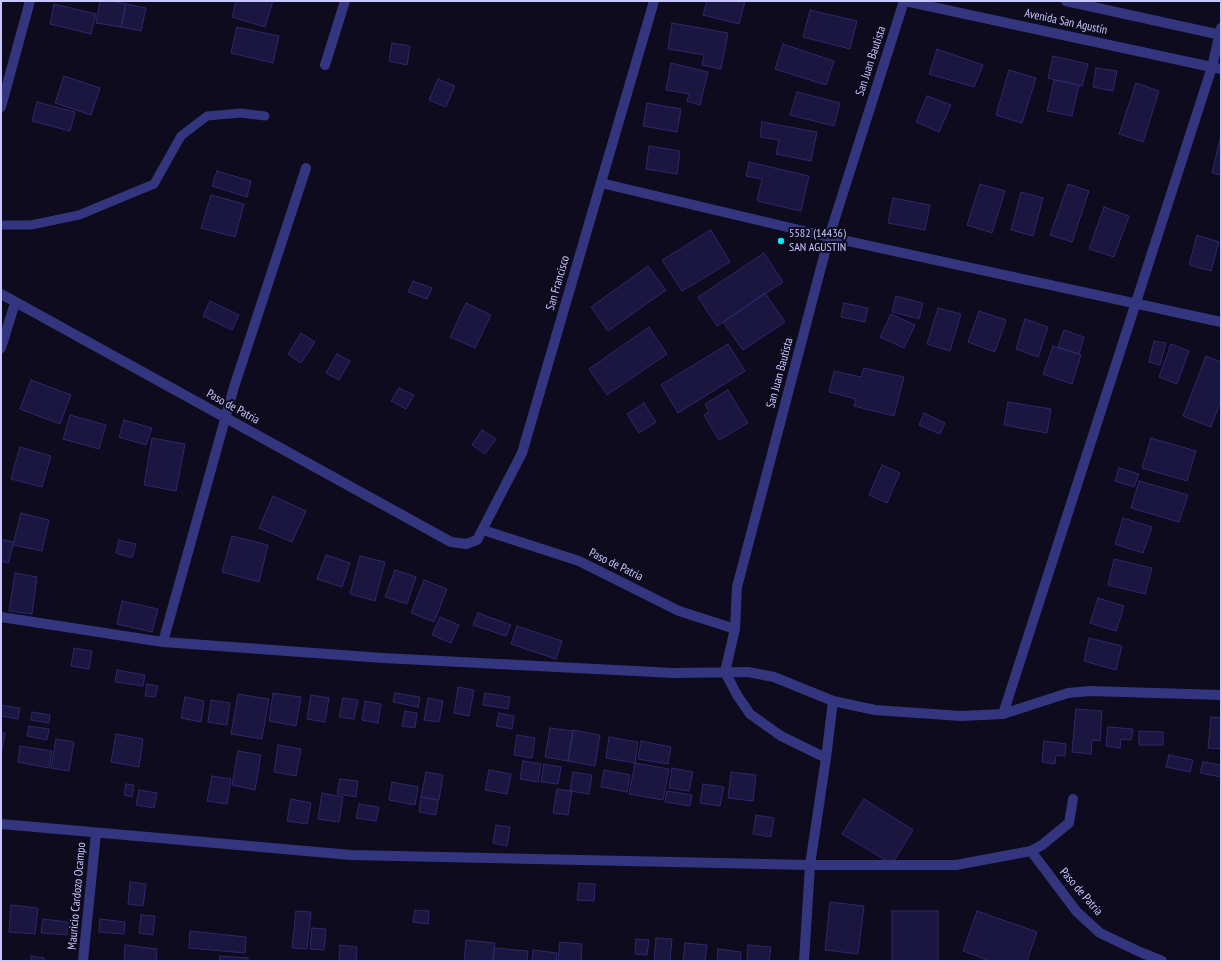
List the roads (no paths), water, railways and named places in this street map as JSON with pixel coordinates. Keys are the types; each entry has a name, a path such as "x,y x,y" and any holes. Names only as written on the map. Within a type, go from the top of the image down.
{"street":[{"path":"1,107 30,1"},
{"path":"325,65 345,1"},
{"name":"San Francisco","path":"452,542 466,544 477,540 522,452 654,1"},
{"name":"Avenida San Agustín","path":"904,1 1216,68"},
{"name":"San Juan Bautista","path":"725,672 735,629 737,587 829,236 904,1"},
{"name":"Avenida San Agustín","path":"1066,1 1220,32"},
{"path":"1003,714 1136,304 1216,68 1220,32"},
{"path":"162,642 227,418 234,387 306,168"},
{"path":"601,183 829,236 1221,322"},
{"name":"Paso de Patria","path":"1,294 15,304 227,418 452,542"},
{"path":"1,348 15,304"},
{"name":"Paso de Patria","path":"483,530 579,561 679,611 735,629"},
{"path":"1,617 162,642 383,658 673,673 748,672 774,677 833,701 875,710 961,716 1003,714 1068,693 1090,691 1221,695"},
{"path":"725,672 750,714 781,736 826,758"},
{"path":"804,961 810,865 833,701"},
{"path":"1,824 351,855 810,865 956,866 1030,851 1042,845 1068,822 1073,799"},
{"name":"Mauricio Cardozo Ocampo","path":"84,961 96,833"},
{"name":"Paso de Patria","path":"1030,851 1077,912 1100,933 1162,961"}],"lane":[{"path":"1,225 30,225 79,215 154,184 181,136 207,116 240,113 265,116"}],"place":[{"name":"5582 (14436) SAN AGUSTIN","path":"781,241"}]}
